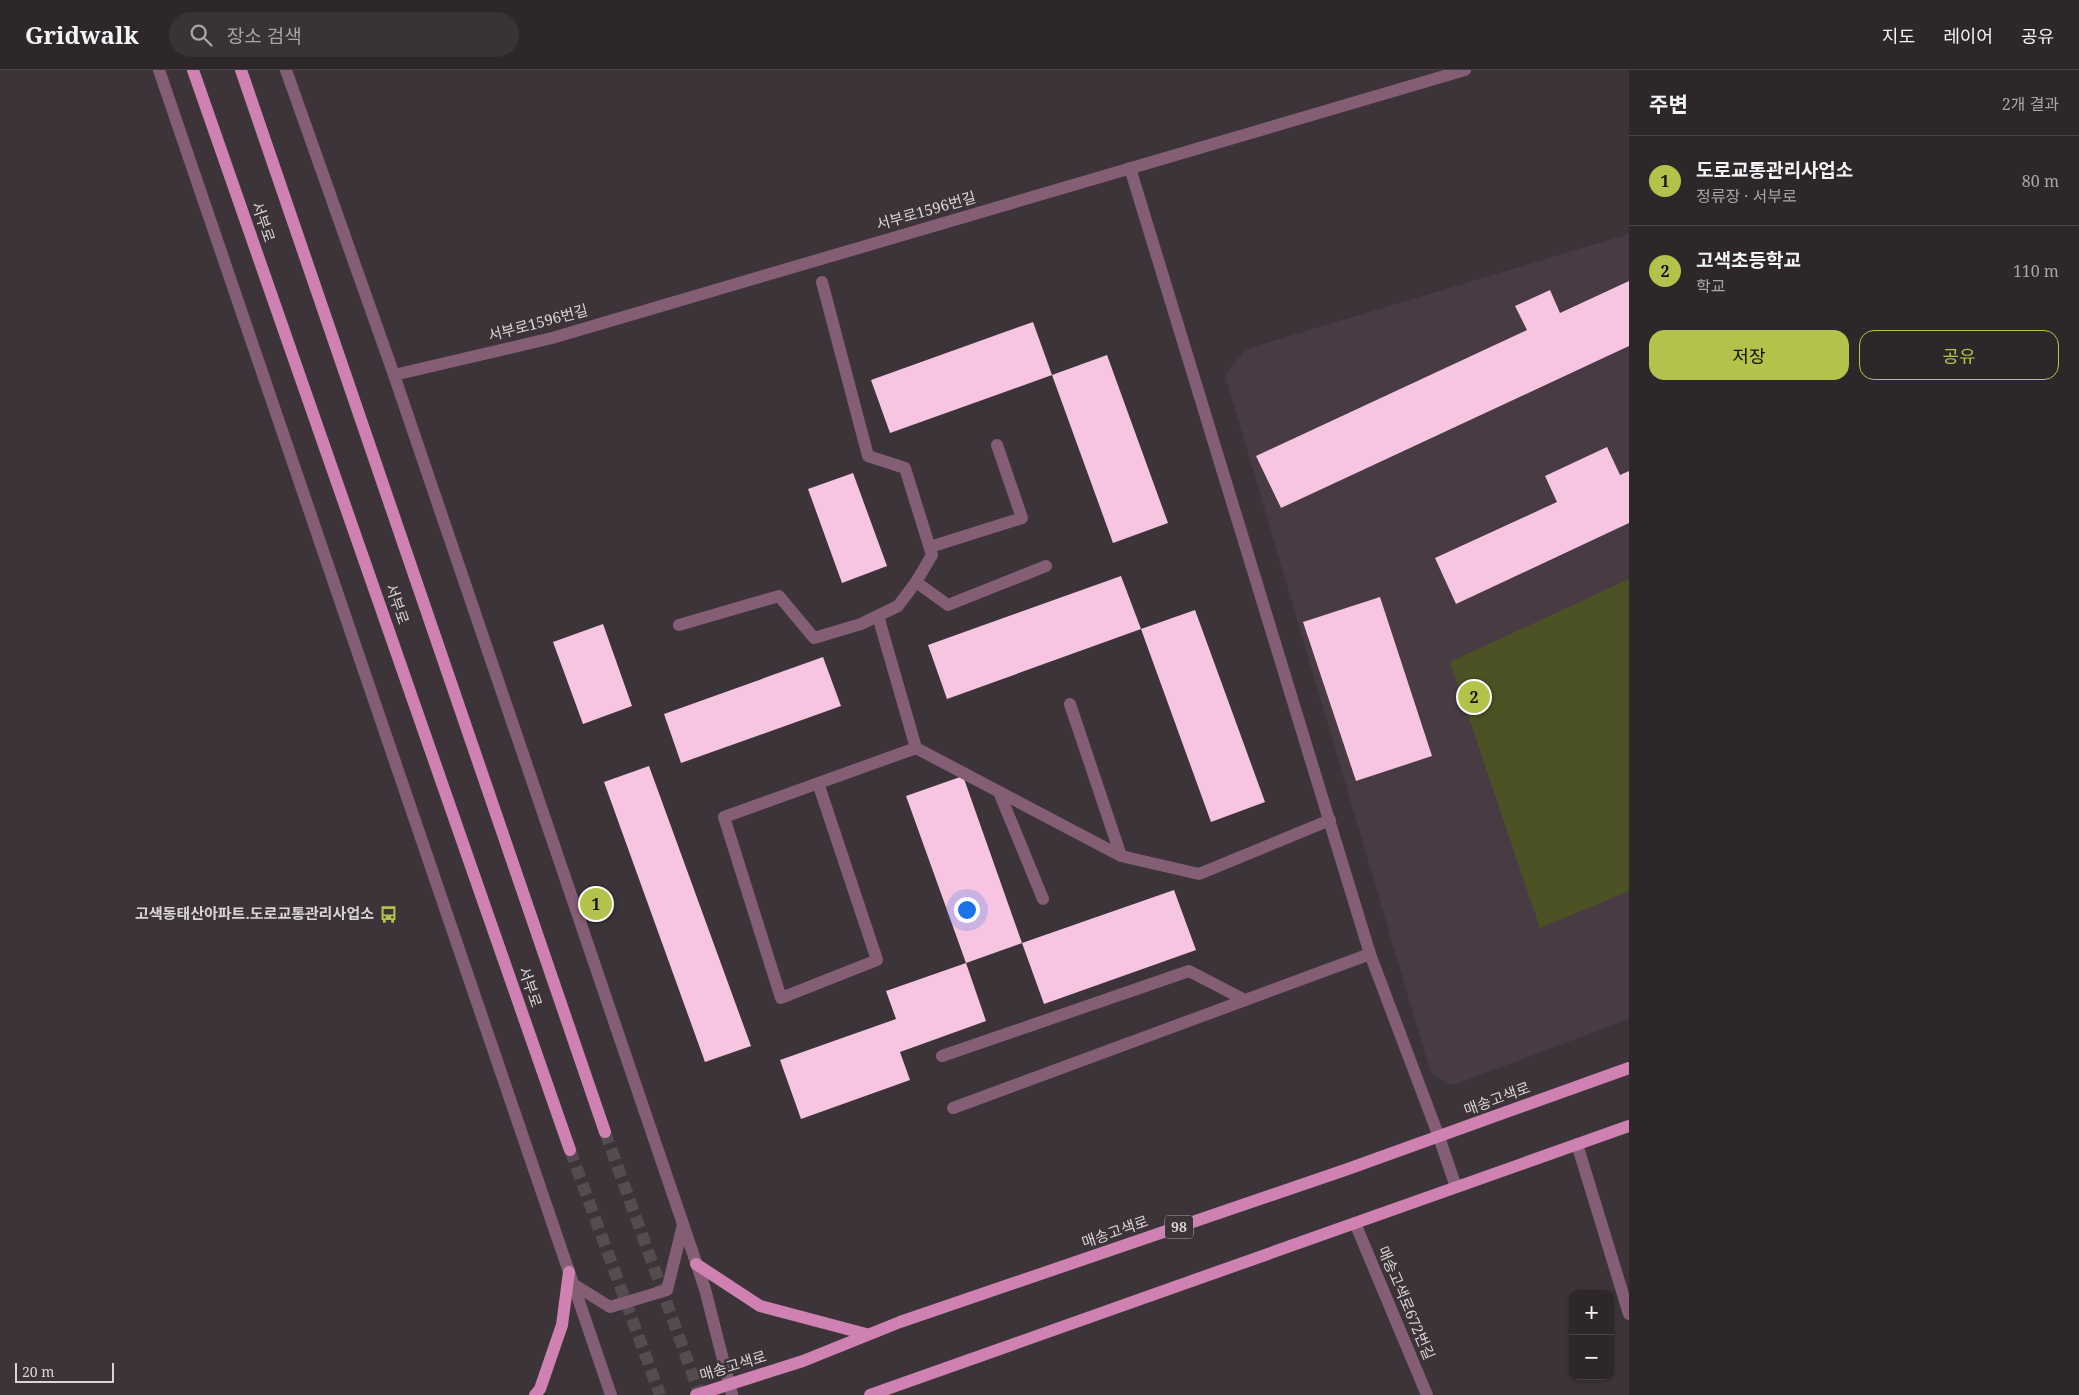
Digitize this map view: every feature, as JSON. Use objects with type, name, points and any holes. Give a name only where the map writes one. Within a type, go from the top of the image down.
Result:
[{"type":"main road","name":"서부로","points":[[193,70],[570,1150]]},
{"type":"main road","points":[[241,70],[605,1132]]},
{"type":"main road","name":"매송고색로","points":[[696,1395],[730,1390],[866,1334],[1439,1137],[1629,1068]]},
{"type":"main road","points":[[870,1395],[895,1391],[1355,1223],[1629,1126]]},
{"type":"main road","points":[[696,1264],[760,1306],[866,1334]]},
{"type":"main road","points":[[535,1395],[540,1389],[562,1324],[571,1278]]},
{"type":"street","points":[[160,70],[612,1395]]},
{"type":"street","points":[[286,70],[394,375],[705,1289],[730,1390]]},
{"type":"street","name":"서부로1596번길","points":[[394,375],[552,338],[1465,70]]},
{"type":"street","points":[[1130,168],[1370,954],[1456,1187]]},
{"type":"street","points":[[680,625],[779,596],[814,638],[861,624],[898,606],[916,582],[932,555],[905,468],[868,456],[822,282]]},
{"type":"street","points":[[930,547],[1022,518],[997,446]]},
{"type":"street","points":[[916,582],[948,605],[1046,566]]},
{"type":"street","points":[[878,616],[916,748],[1121,856],[1199,874],[1330,820]]},
{"type":"street","points":[[1070,704],[1121,856]]},
{"type":"street","points":[[818,783],[877,960],[781,998],[724,817],[818,783],[916,748]]},
{"type":"street","points":[[999,792],[1043,900]]},
{"type":"street","points":[[953,1108],[1370,954]]},
{"type":"street","points":[[942,1056],[1189,971],[1244,1000]]},
{"type":"street","points":[[1576,1144],[1629,1314]]},
{"type":"street","name":"매송고색로672번길","points":[[1355,1223],[1427,1395]]},
{"type":"street","points":[[571,1278],[610,1307],[667,1290],[683,1224]]},
{"type":"shaded area","points":[[1629,234],[1629,1019],[1453,1085],[1431,1074],[1225,375],[1246,349]]},
{"type":"green space","points":[[1629,579],[1629,891],[1540,928],[1450,662]]},
{"type":"building","points":[[1629,281],[1629,346],[1281,508],[1256,456],[1527,330],[1515,306],[1550,290],[1560,313]]},
{"type":"building","points":[[1033,322],[1052,375],[890,433],[871,380]]},
{"type":"building","points":[[1107,355],[1168,523],[1113,543],[1052,375]]},
{"type":"building","points":[[1607,447],[1620,475],[1629,471],[1629,523],[1456,604],[1435,558],[1557,502],[1545,476]]},
{"type":"building","points":[[853,473],[887,566],[842,583],[808,489]]},
{"type":"building","points":[[1121,576],[1141,629],[947,699],[928,645]]},
{"type":"building","points":[[1380,597],[1432,756],[1356,781],[1303,622]]},
{"type":"building","points":[[1195,610],[1265,802],[1211,822],[1141,629]]},
{"type":"building","points":[[603,624],[632,706],[583,724],[553,642]]},
{"type":"building","points":[[823,657],[841,706],[681,763],[664,714]]},
{"type":"building","points":[[649,766],[751,1046],[705,1062],[604,782]]},
{"type":"building","points":[[963,776],[1022,943],[966,963],[906,796]]},
{"type":"building","points":[[1174,890],[1196,950],[1044,1004],[1022,943]]},
{"type":"building","points":[[966,963],[986,1021],[900,1052],[910,1080],[801,1119],[780,1060],[896,1019],[886,991]]},
{"type":"tunnel","points":[[605,1132],[700,1395]]},
{"type":"tunnel","points":[[570,1150],[660,1395]]},
{"type":"place","name":"고색초등학교","points":[[1474,697]]},
{"type":"place","name":"도로교통관리사업소","points":[[596,904]]},
{"type":"place","name":"고색동태산아파트.도로교통관리사업소","points":[[388,914]]}]
